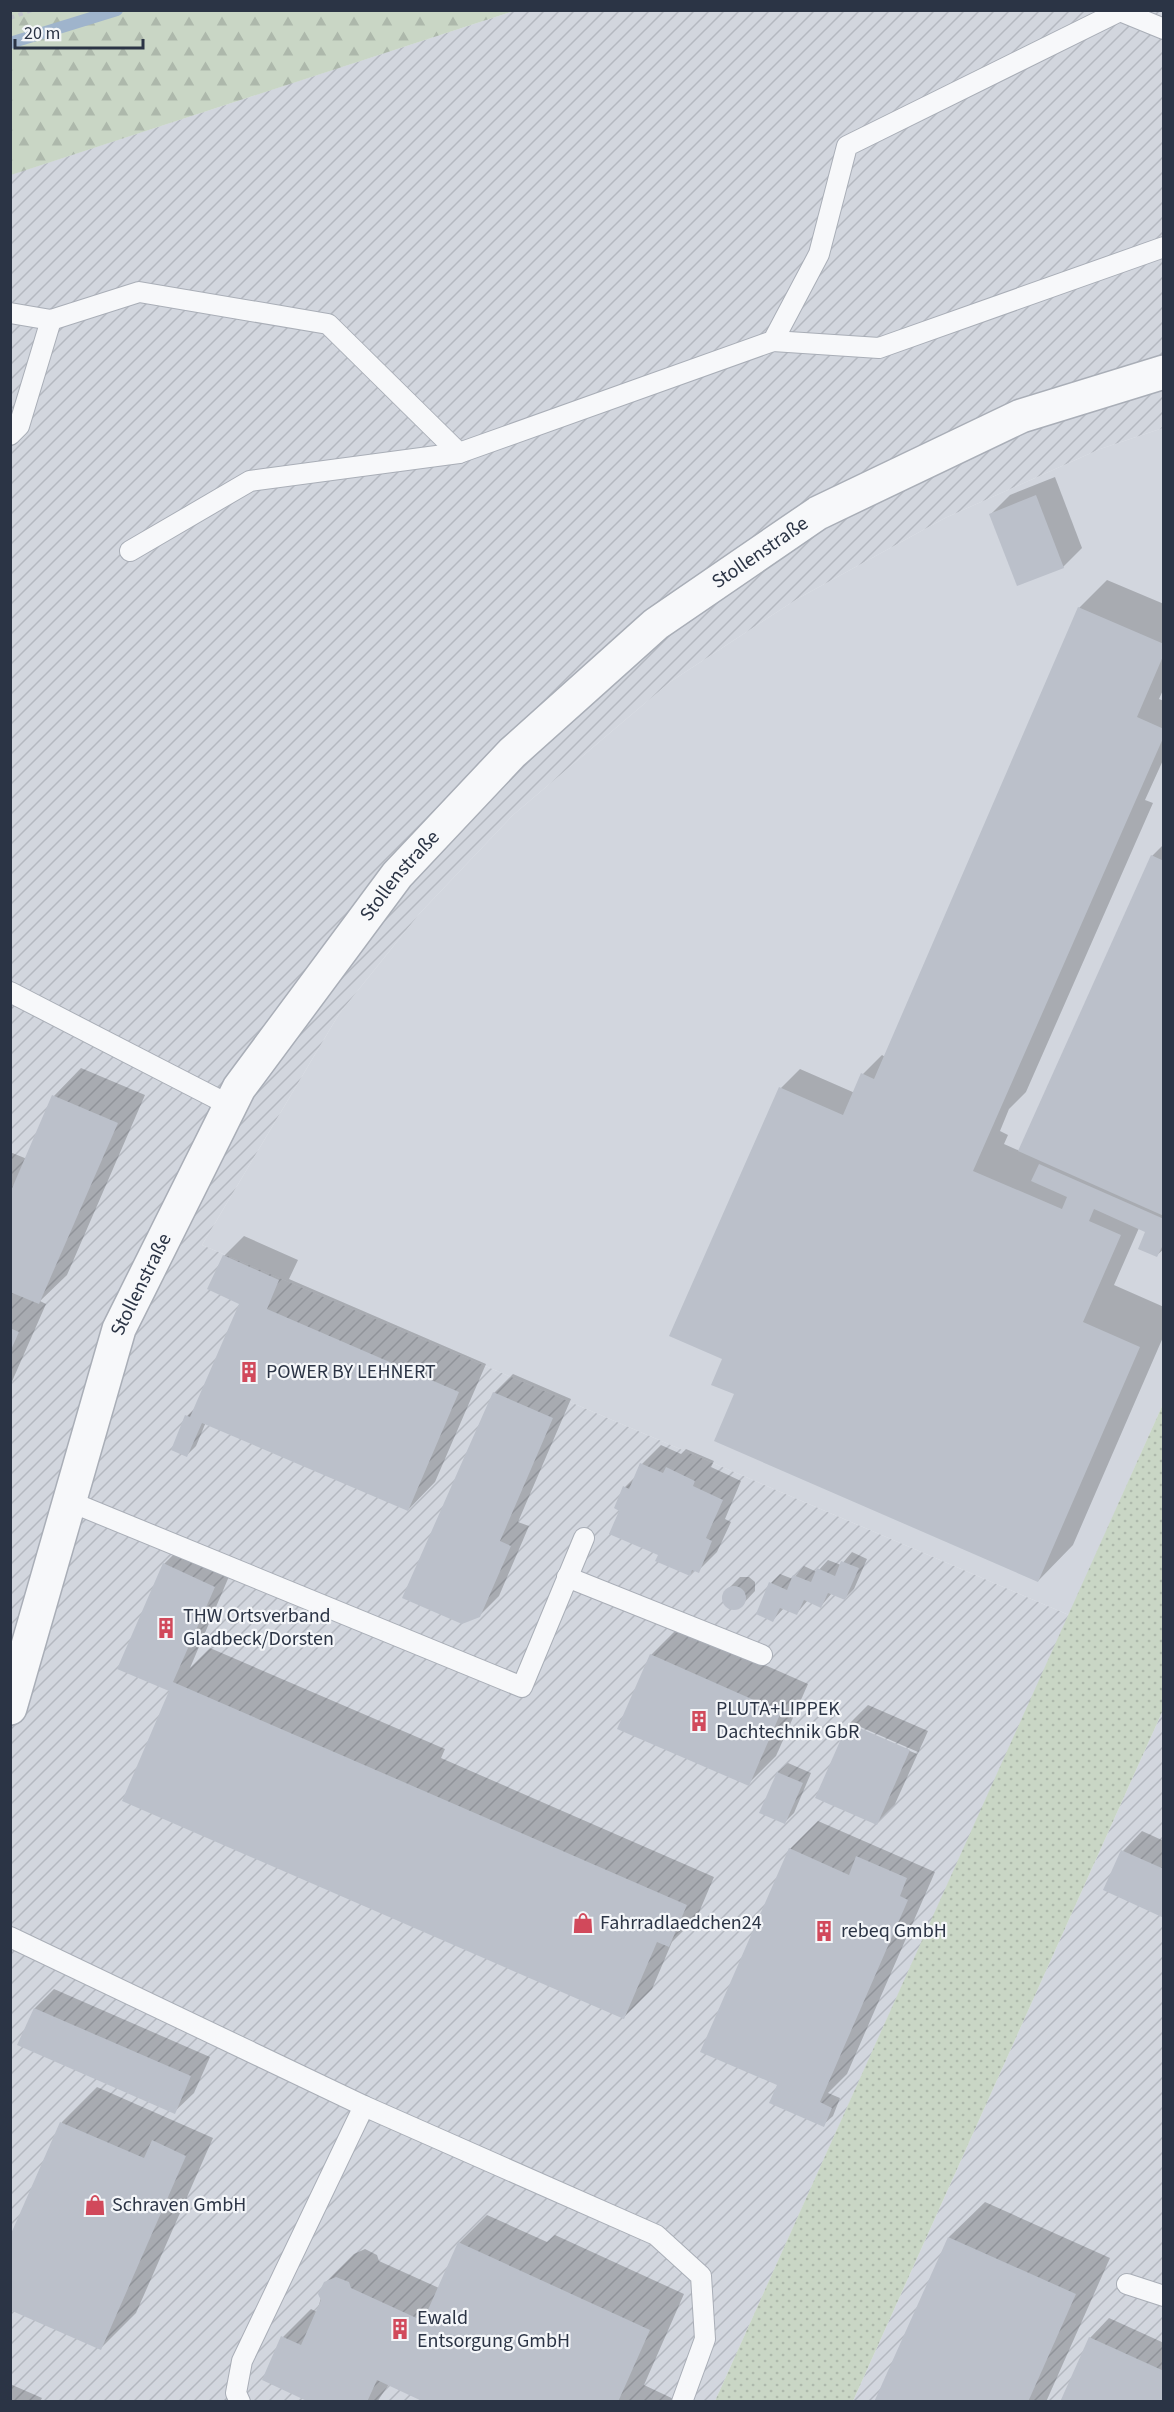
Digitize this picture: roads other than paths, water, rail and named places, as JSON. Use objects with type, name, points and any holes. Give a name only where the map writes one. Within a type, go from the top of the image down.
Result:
[{"type":"street","name":"Stollenstraße","points":[[10,1708],[119,1329],[239,1088],[397,875],[512,753],[656,624],[818,513],[1021,416],[1164,372]]},
{"type":"lane","points":[[773,341],[819,254],[847,146],[1120,10],[1164,29]]},
{"type":"lane","points":[[130,551],[250,482],[459,453],[773,341],[879,348],[1164,247]]},
{"type":"lane","points":[[10,313],[51,320],[139,292],[328,324],[459,453]]},
{"type":"lane","points":[[10,435],[19,426],[51,320]]},
{"type":"lane","points":[[10,992],[231,1106]]},
{"type":"lane","points":[[71,1502],[522,1687],[584,1538]]},
{"type":"lane","points":[[567,1577],[762,1655]]},
{"type":"lane","points":[[10,1937],[364,2106],[656,2235],[701,2276],[705,2339],[682,2402]]},
{"type":"lane","points":[[240,2402],[237,2393],[242,2361],[364,2106]]},
{"type":"lane","points":[[1127,2284],[1164,2296]]},
{"type":"waterway","points":[[10,43],[117,10]]},
{"type":"place","name":"POWER BY LEHNERT","points":[[249,1372]]},
{"type":"place","name":"THW Ortsverband Gladbeck/Dorsten","points":[[166,1628]]},
{"type":"place","name":"PLUTA+LIPPEK Dachtechnik GbR","points":[[699,1721]]},
{"type":"place","name":"Fahrradlaedchen24","points":[[583,1923]]},
{"type":"place","name":"rebeq GmbH","points":[[824,1931]]},
{"type":"place","name":"Schraven GmbH","points":[[95,2205]]},
{"type":"place","name":"Ewald Entsorgung GmbH","points":[[400,2329]]}]
